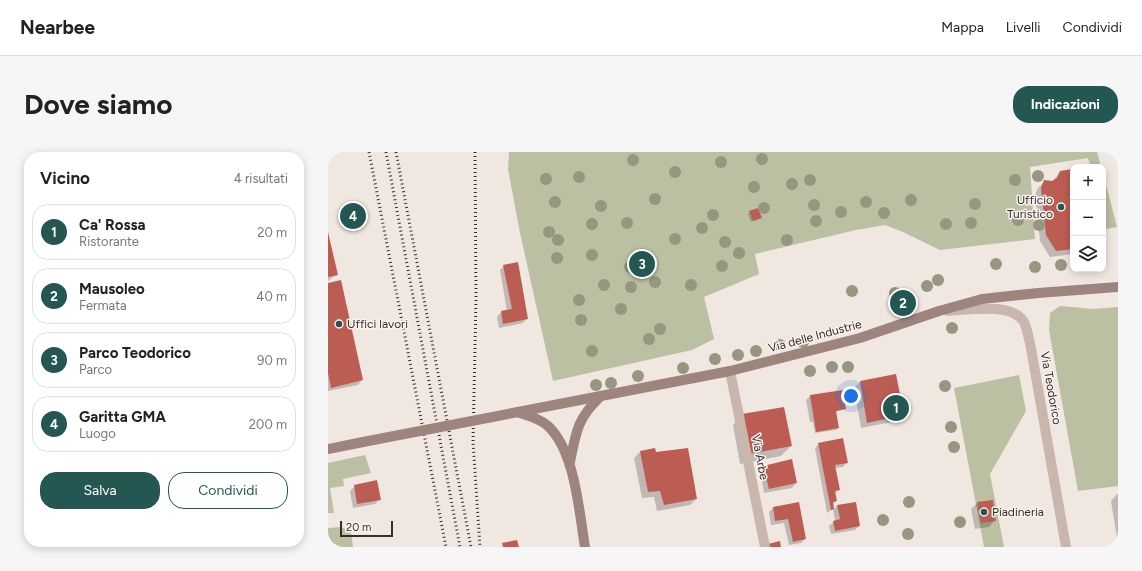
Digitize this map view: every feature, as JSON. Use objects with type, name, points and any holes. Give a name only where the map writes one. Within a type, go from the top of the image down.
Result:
[{"type":"street","name":"Via delle Industrie","points":[[328,449],[518,412],[599,398],[730,371],[860,338],[939,311],[982,299],[1118,287]]},
{"type":"street","name":"Via Teodorico","points":[[939,311],[992,308],[1014,311],[1024,322],[1030,343],[1066,547]]},
{"type":"street","name":"Via Arbe","points":[[730,371],[765,547]]},
{"type":"street","points":[[570,462],[577,428],[586,410],[599,398]]},
{"type":"street","points":[[518,412],[534,417],[547,425],[558,437],[570,462],[585,547]]},
{"type":"green space","points":[[509,152],[1097,152],[1100,164],[1090,164],[1088,158],[1030,167],[1035,239],[940,250],[885,225],[856,230],[755,254],[759,274],[704,297],[714,339],[692,350],[553,381],[520,233],[508,169]]},
{"type":"green space","points":[[1106,185],[1117,227],[1106,229]]},
{"type":"green space","points":[[1060,306],[1093,309],[1118,307],[1118,486],[1078,491],[1049,330],[1050,313]]},
{"type":"green space","points":[[1019,375],[1026,411],[990,474],[1004,547],[984,547],[954,388]]},
{"type":"green space","points":[[365,455],[371,473],[343,479],[344,486],[330,488],[334,513],[328,513],[328,463]]},
{"type":"green space","points":[[341,527],[351,532],[353,547],[328,547],[328,528]]},
{"type":"building","points":[[1070,169],[1070,249],[1056,251],[1046,235],[1041,188],[1044,180],[1052,181],[1057,178],[1060,171]]},
{"type":"building","points":[[355,203],[360,227],[351,228],[346,206]]},
{"type":"building","points":[[758,208],[762,218],[753,221],[749,211]]},
{"type":"building","points":[[328,232],[338,275],[328,277]]},
{"type":"building","points":[[518,262],[528,319],[503,324],[501,311],[512,309],[503,265]]},
{"type":"building","name":"Uffici lavori","points":[[341,280],[363,380],[331,388],[328,373],[328,283]]},
{"type":"building","points":[[896,374],[904,415],[867,423],[860,381]]},
{"type":"building","points":[[843,390],[846,409],[836,411],[839,428],[816,432],[810,395]]},
{"type":"building","points":[[784,407],[792,446],[749,454],[742,414]]},
{"type":"building","points":[[843,438],[848,463],[835,465],[840,490],[835,491],[837,501],[833,502],[834,509],[831,510],[818,443]]},
{"type":"building","points":[[655,448],[656,452],[688,448],[697,499],[664,505],[660,491],[648,492],[640,451]]},
{"type":"building","points":[[792,459],[797,483],[769,489],[763,466]]},
{"type":"building","points":[[377,480],[381,500],[357,504],[354,485]]},
{"type":"building","points":[[993,500],[996,521],[981,523],[977,502]]},
{"type":"building","points":[[799,502],[806,539],[793,542],[788,519],[775,521],[773,507]]},
{"type":"building","points":[[856,502],[860,526],[835,531],[833,521],[840,519],[837,505]]},
{"type":"building","points":[[517,540],[519,547],[503,547],[502,543]]},
{"type":"building","points":[[780,541],[781,547],[769,547],[768,544]]},
{"type":"railway","points":[[369,152],[446,547]]},
{"type":"railway","points":[[386,152],[460,547]]},
{"type":"railway","points":[[396,152],[471,547]]},
{"type":"railway","points":[[475,152],[476,299],[473,442],[480,547]]},
{"type":"place","name":"Ufficio Turistico","points":[[1061,207]]},
{"type":"place","name":"Garitta GMA","points":[[353,216]]},
{"type":"place","name":"Parco Teodorico","points":[[642,264]]},
{"type":"place","name":"Mausoleo","points":[[903,303]]},
{"type":"place","name":"Uffici lavori","points":[[339,324]]},
{"type":"place","name":"Ca' Rossa","points":[[896,408]]},
{"type":"place","name":"Piadineria","points":[[984,512]]}]
